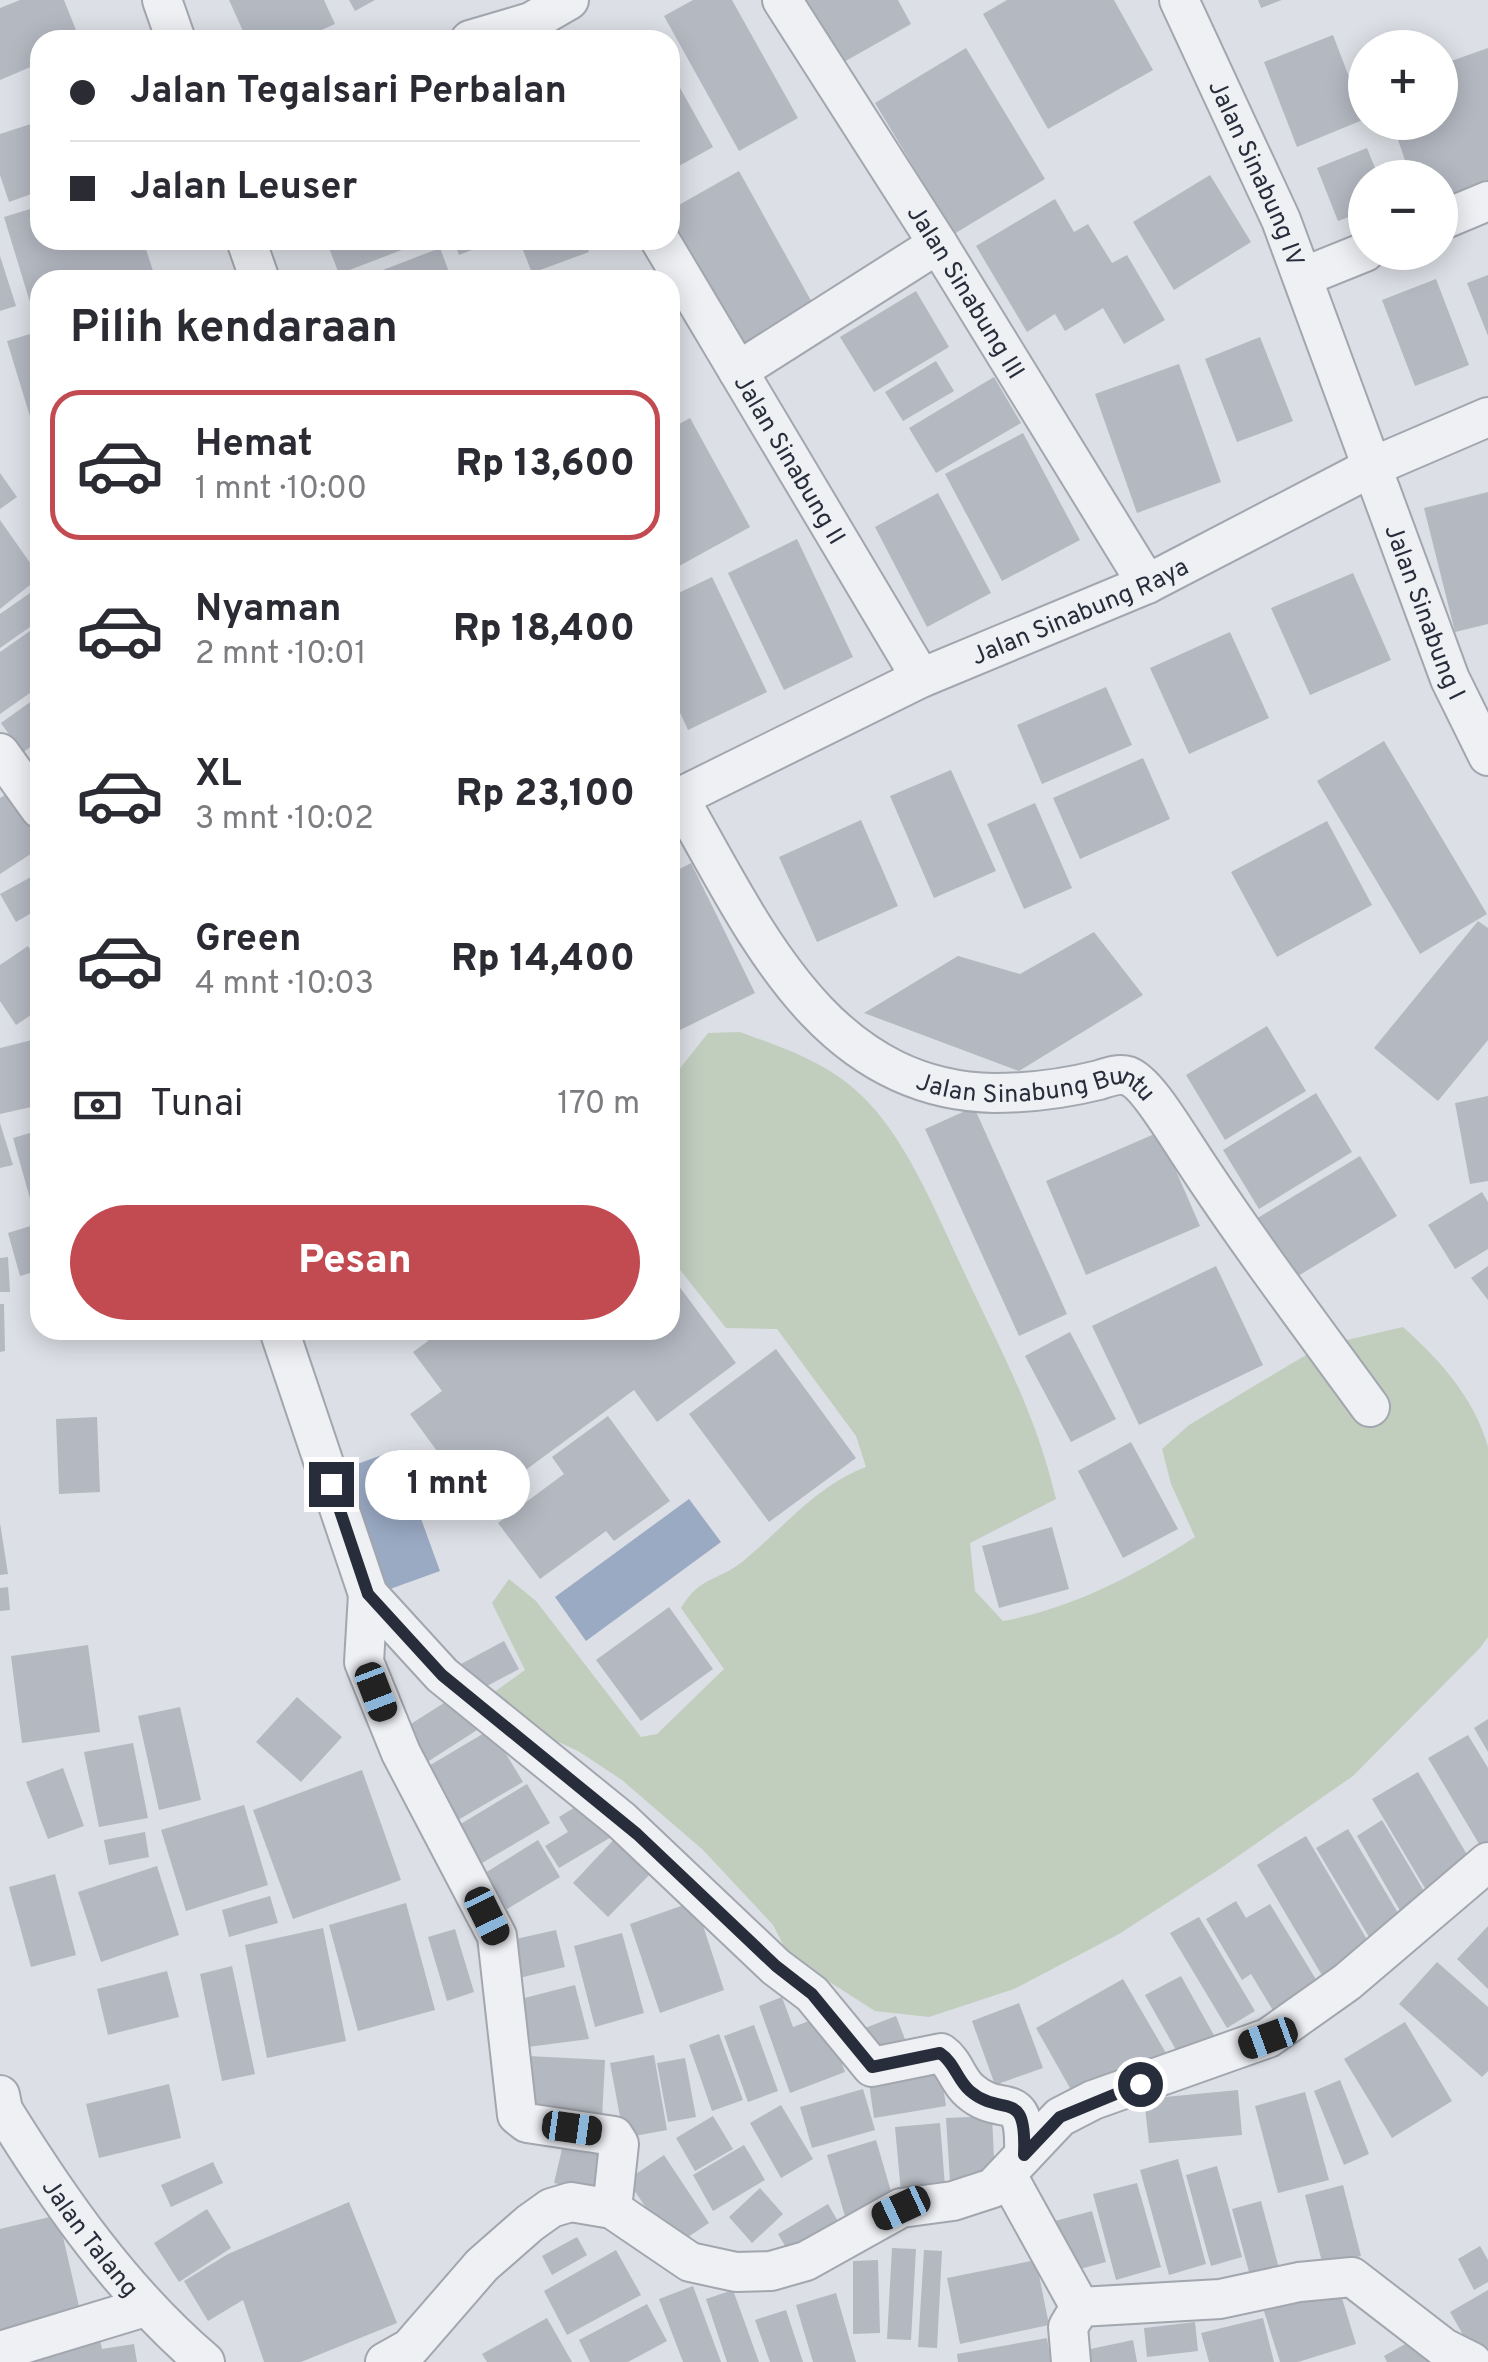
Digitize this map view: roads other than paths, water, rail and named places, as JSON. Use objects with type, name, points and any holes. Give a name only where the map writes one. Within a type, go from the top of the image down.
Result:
[{"type":"street","points":[[162,0],[172,30]]},
{"type":"street","points":[[537,30],[569,0]]},
{"type":"street","name":"Jalan Sinabung III","points":[[782,0],[1147,584]]},
{"type":"street","name":"Jalan Sinabung IV","points":[[1179,0],[1302,277],[1374,466]]},
{"type":"street","points":[[1458,214],[1488,202]]},
{"type":"street","points":[[738,371],[938,244]]},
{"type":"street","name":"Jalan Sinabung IV","points":[[1302,277],[1348,259]]},
{"type":"street","name":"Jalan Sinabung II","points":[[680,274],[921,678]]},
{"type":"street","name":"Jalan Sinabung Raya","points":[[680,798],[921,678],[1147,584],[1374,466],[1488,417]]},
{"type":"street","name":"Jalan Sinabung I","points":[[1374,466],[1450,679],[1488,756]]},
{"type":"street","points":[[0,753],[30,795]]},
{"type":"street","name":"Jalan Sinabung Buntu","points":[[680,808],[771,958],[840,1035],[877,1064],[949,1090],[979,1092],[1057,1091],[1116,1075],[1134,1080],[1370,1407]]},
{"type":"street","points":[[282,1340],[368,1594],[364,1662],[401,1753],[497,1936],[515,2108],[527,2123],[614,2136],[619,2144],[612,2209]]},
{"type":"street","points":[[368,1594],[442,1675],[621,1820],[776,1966],[812,1994],[872,2067],[940,2053],[972,2094],[1016,2110],[1023,2119],[1016,2165],[1080,2307]]},
{"type":"street","points":[[385,2362],[410,2348],[482,2265],[552,2208],[572,2202],[612,2209],[690,2262],[736,2272],[772,2271],[806,2262],[901,2208],[977,2195],[1016,2165],[1060,2117],[1094,2100],[1268,2038],[1347,1982],[1488,1862]]},
{"type":"street","name":"Jalan Talang","points":[[1,2105],[52,2189],[145,2306],[205,2362]]},
{"type":"street","points":[[1080,2307],[1220,2299],[1299,2282],[1352,2277],[1457,2358],[1488,2358]]},
{"type":"street","points":[[0,2351],[145,2306]]},
{"type":"street","points":[[1071,2362],[1068,2327],[1080,2307]]},
{"type":"water","points":[[396,1450],[440,1571],[379,1593],[335,1472]]},
{"type":"water","points":[[689,1499],[721,1542],[586,1641],[555,1597]]}]
